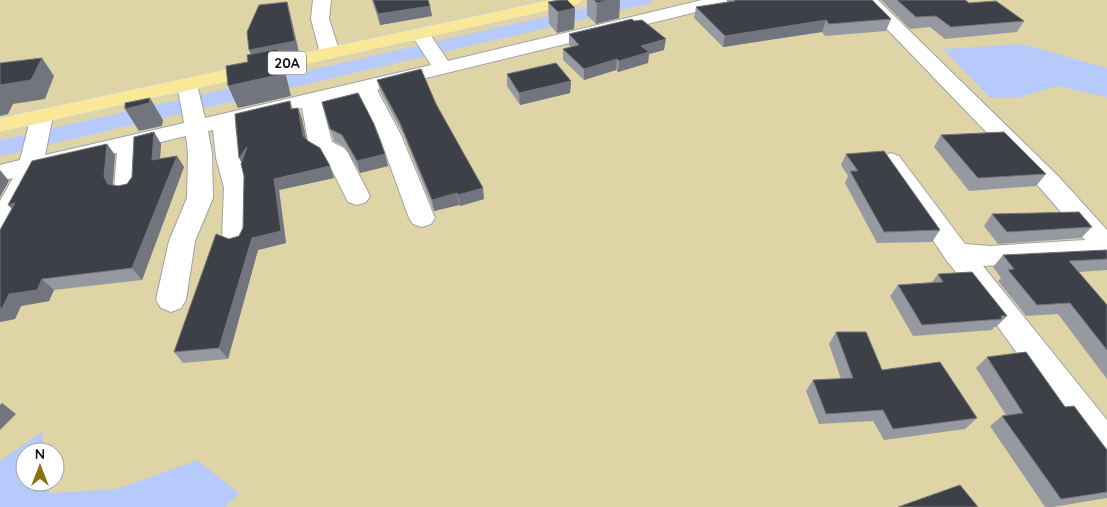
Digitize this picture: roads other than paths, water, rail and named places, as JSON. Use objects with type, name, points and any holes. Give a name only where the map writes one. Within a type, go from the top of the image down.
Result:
[{"type":"main road","name":"20A","points":[[0,125],[40,124],[192,107],[330,53],[575,14]]},
{"type":"street","points":[[322,0],[320,19],[330,53]]},
{"type":"street","points":[[192,107],[223,120],[311,100],[441,65],[575,14],[723,0]]},
{"type":"street","points":[[868,0],[961,92],[1079,214],[1107,249]]},
{"type":"street","points":[[423,39],[441,65]]},
{"type":"street","points":[[365,86],[390,135],[422,218]]},
{"type":"street","points":[[311,100],[321,146],[336,153],[357,196]]},
{"type":"street","points":[[0,173],[32,161],[128,142],[192,107]]},
{"type":"street","points":[[171,300],[182,241],[200,198],[200,152],[192,107]]},
{"type":"street","points":[[223,120],[228,158],[236,188],[236,239]]},
{"type":"street","points":[[0,225],[32,161],[40,124]]},
{"type":"street","points":[[126,188],[128,142]]},
{"type":"street","points":[[891,161],[957,254],[988,291],[1107,448]]},
{"type":"street","points":[[1079,214],[1107,214]]},
{"type":"street","points":[[957,254],[990,256],[1107,249]]},
{"type":"water","points":[[1022,44],[1107,68],[1107,97],[1057,86],[1021,97],[990,98],[943,49]]},
{"type":"water","points":[[42,432],[44,442],[28,442]]},
{"type":"water","points":[[15,451],[15,492],[50,493],[117,489],[197,460],[239,493],[225,507],[0,507],[0,461]]},
{"type":"waterway","points":[[0,148],[644,0]]}]
